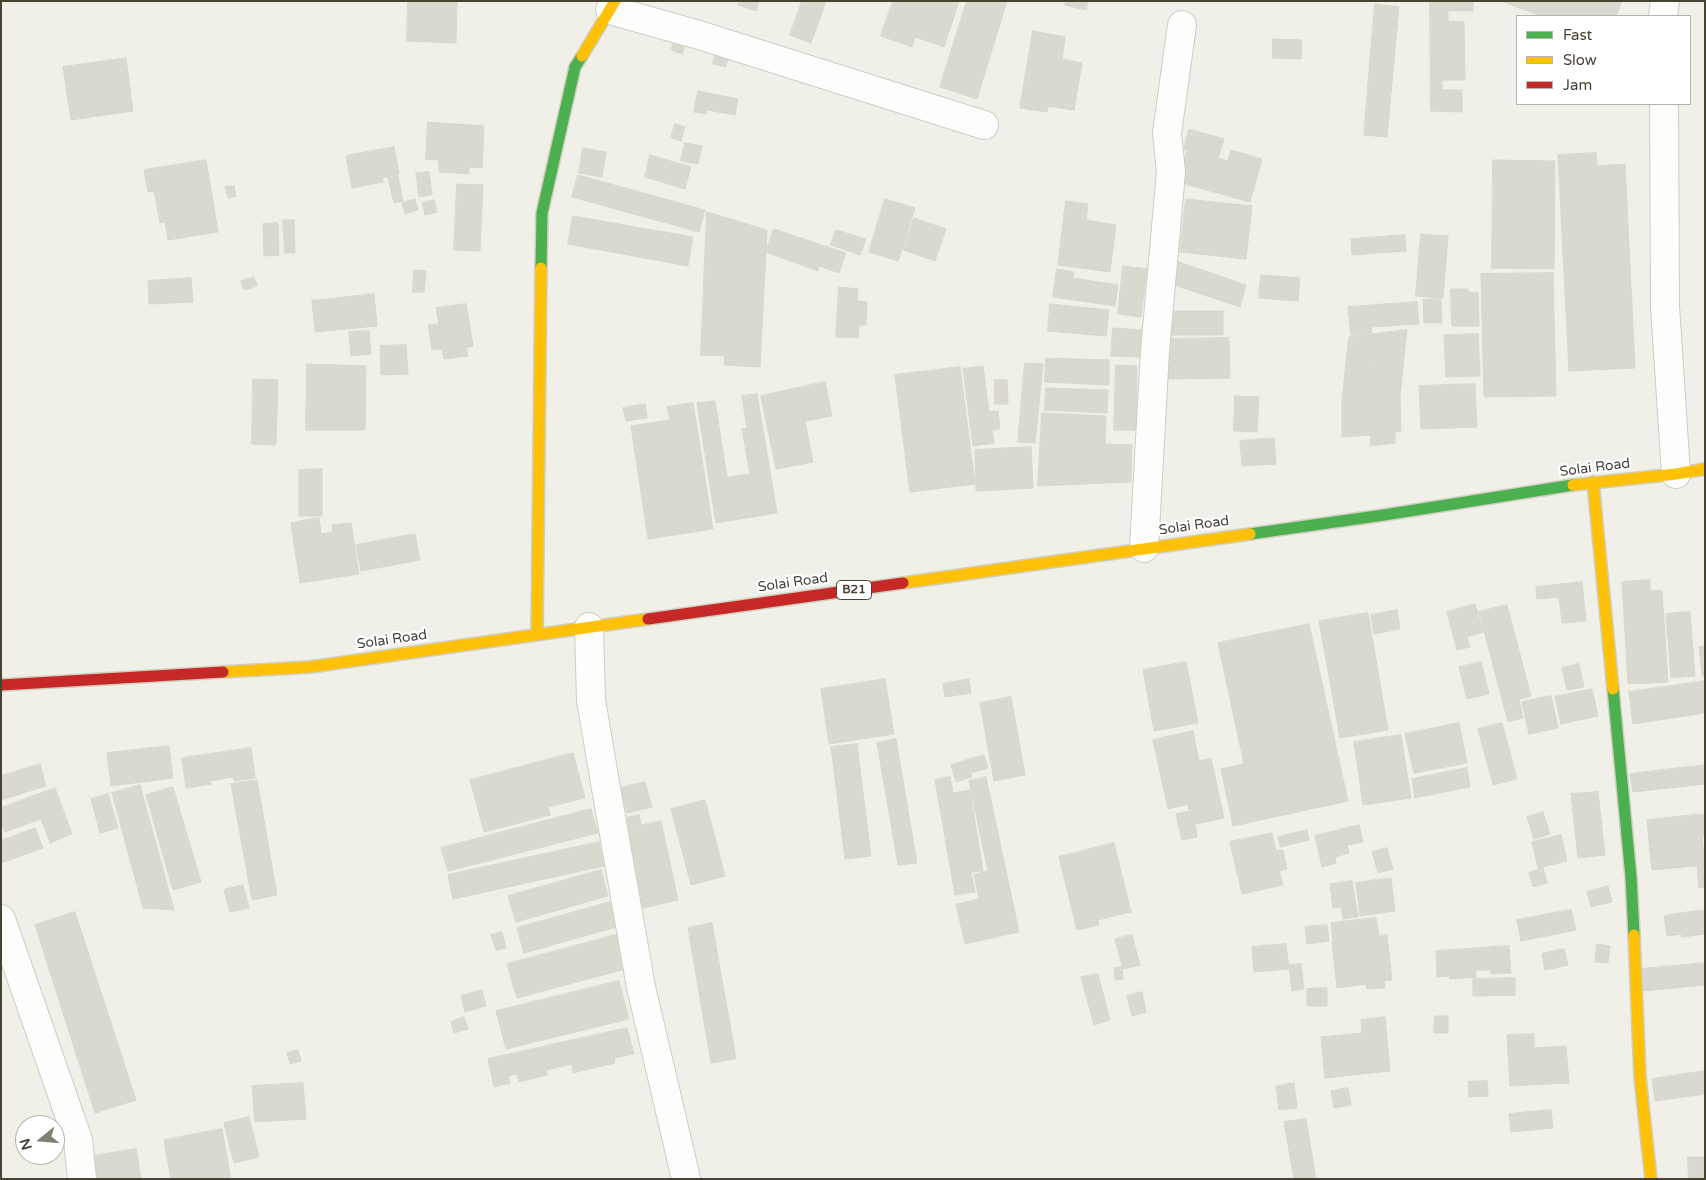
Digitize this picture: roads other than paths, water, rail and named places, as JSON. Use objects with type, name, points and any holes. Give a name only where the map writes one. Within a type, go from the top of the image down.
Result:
[{"type":"main road","points":[[537,634],[542,212],[575,66],[612,6]]},
{"type":"main road","name":"Solai Road","points":[[1,685],[310,667],[1384,515],[1593,482],[1676,474],[1705,469]]},
{"type":"main road","points":[[1593,482],[1631,877],[1640,1077],[1651,1179]]},
{"type":"street","points":[[1663,15],[1665,1]]},
{"type":"street","points":[[612,6],[984,125]]},
{"type":"street","points":[[1144,548],[1155,351],[1171,172],[1167,133],[1182,25]]},
{"type":"street","points":[[1664,105],[1665,306],[1676,474]]},
{"type":"street","points":[[589,627],[591,700],[607,794],[641,987],[686,1179]]},
{"type":"street","points":[[1,919],[78,1140],[82,1179]]}]
